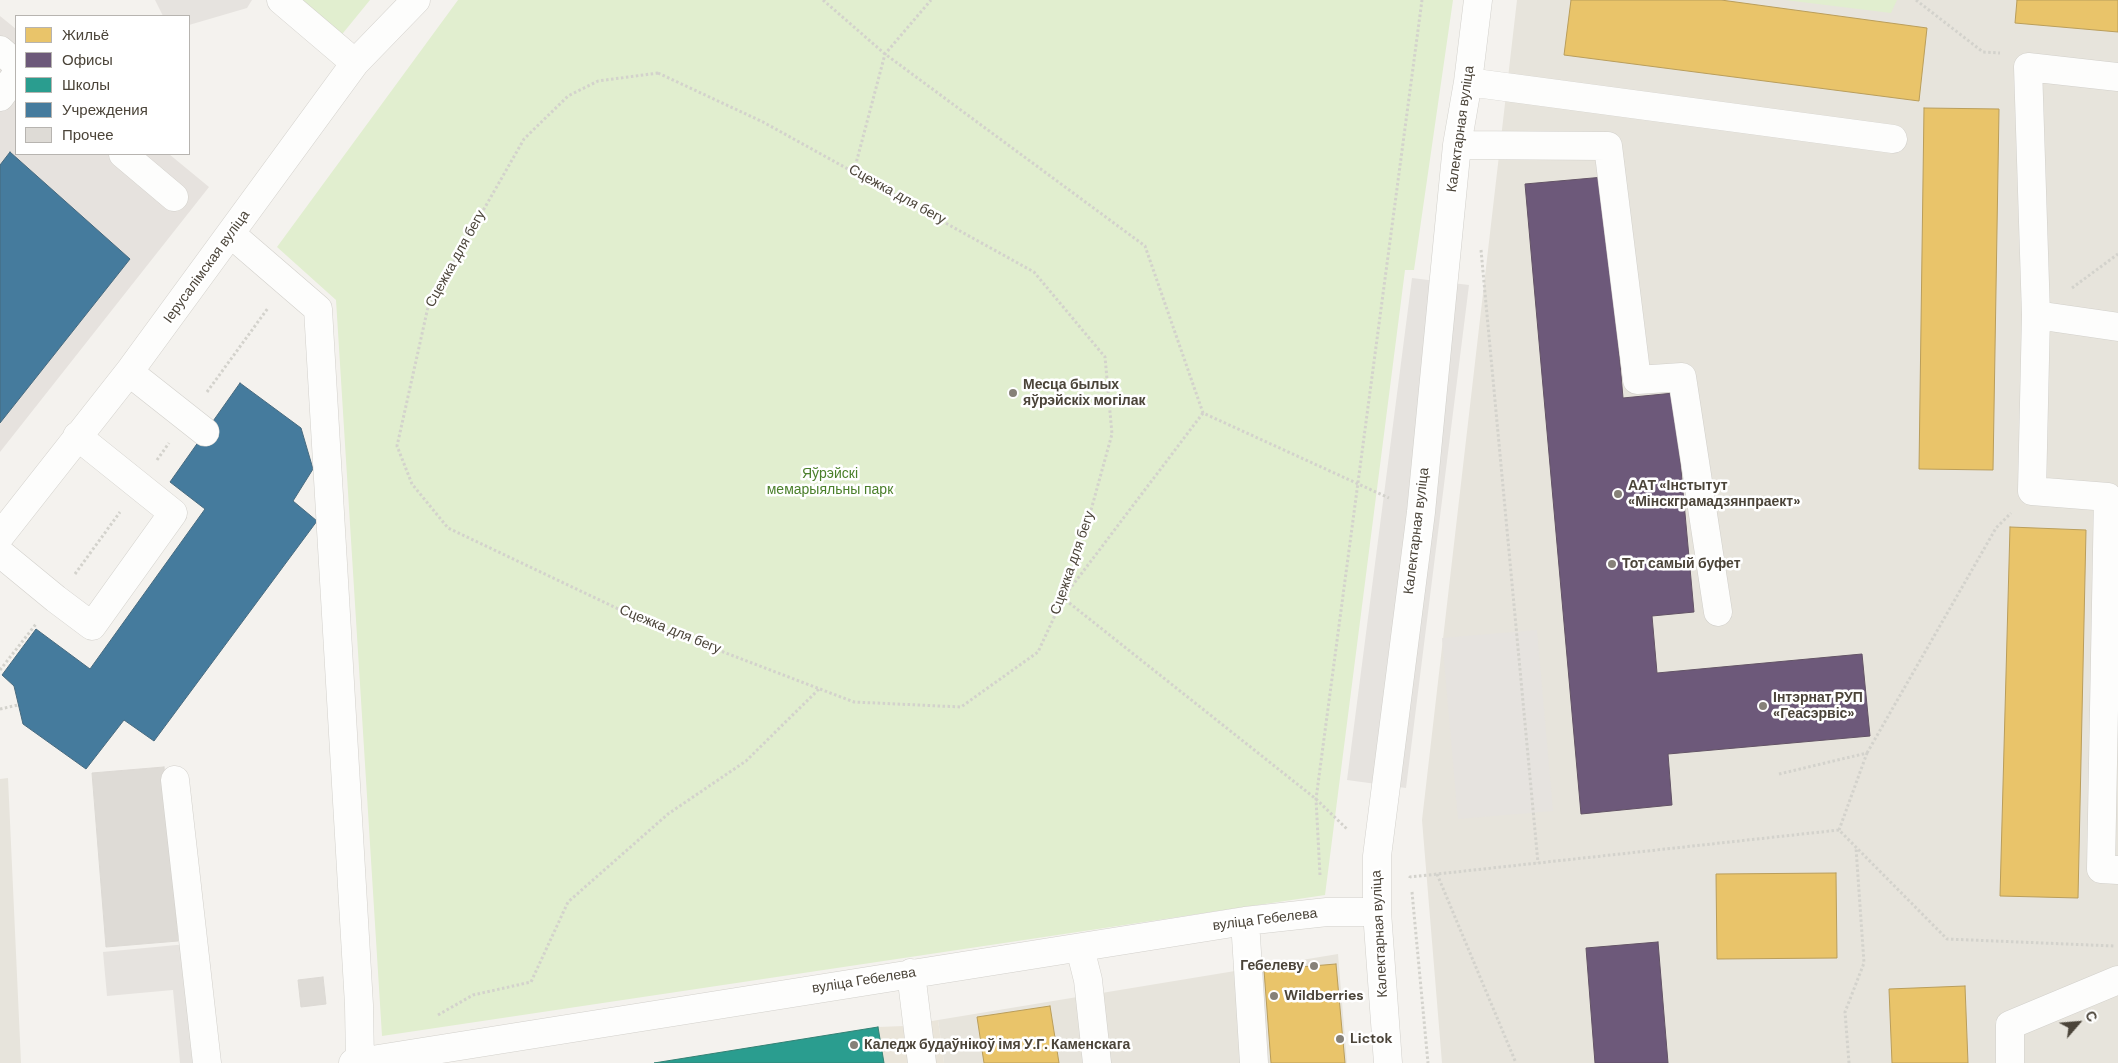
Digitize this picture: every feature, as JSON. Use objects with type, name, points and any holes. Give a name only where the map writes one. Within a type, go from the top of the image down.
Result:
[{"type":"street","points":[[281,0],[355,63]]},
{"type":"street","name":"Іерусалімская вуліца","points":[[0,536],[129,372],[355,63],[416,0]]},
{"type":"street","name":"Калектарная вуліца","points":[[1388,1063],[1377,912],[1377,856],[1421,512],[1457,145],[1468,82],[1478,0]]},
{"type":"street","points":[[0,50],[15,63]]},
{"type":"street","points":[[2118,77],[2028,67],[2036,315],[2032,491],[2108,497],[2101,869],[2118,870]]},
{"type":"street","points":[[0,97],[15,76]]},
{"type":"street","points":[[1468,82],[1893,139]]},
{"type":"street","points":[[1457,145],[1608,146],[1637,380],[1682,377],[1718,612]]},
{"type":"street","points":[[124,155],[174,197]]},
{"type":"street","points":[[231,234],[318,309],[358,985],[357,1062]]},
{"type":"street","points":[[2036,315],[2118,327]]},
{"type":"street","points":[[129,372],[205,432]]},
{"type":"street","points":[[0,554],[92,626],[173,513],[77,436]]},
{"type":"street","points":[[175,780],[207,1063]]},
{"type":"street","name":"вуліца Гебелева","points":[[357,1062],[1245,921],[1327,912],[1377,912]]},
{"type":"street","points":[[1245,921],[1254,1063]]},
{"type":"street","points":[[1080,948],[1088,980],[1096,1063]]},
{"type":"street","points":[[911,973],[922,1063]]},
{"type":"street","points":[[2010,1063],[2010,1025],[2118,980]]},
{"type":"path","points":[[823,0],[885,54],[1145,246],[1203,413],[1421,512]]},
{"type":"path","points":[[854,172],[885,54],[931,0]]},
{"type":"path","points":[[1320,875],[1316,799],[1422,0]]},
{"type":"path","name":"Сцежка для бегу","points":[[658,72],[764,122],[1034,272],[1104,358],[1112,434],[1088,521],[1063,598],[1038,652],[961,707],[854,702],[650,624],[448,528],[412,484],[397,446],[428,307],[524,139],[568,96],[598,81],[658,72]]},
{"type":"path","points":[[1480,242],[1538,863]]},
{"type":"path","points":[[2036,315],[2118,254]]},
{"type":"path","points":[[1203,413],[1063,598],[1316,799],[1377,856]]},
{"type":"path","points":[[1839,830],[1867,753],[1996,528],[2032,491]]},
{"type":"path","points":[[433,1019],[473,995],[531,982],[568,902],[668,814],[746,761],[820,688]]},
{"type":"path","points":[[0,709],[18,705]]},
{"type":"path","points":[[1779,774],[1867,753]]},
{"type":"path","points":[[1428,1063],[1410,877],[1839,830]]},
{"type":"path","points":[[1839,830],[1947,939],[2118,946]]},
{"type":"path","points":[[1849,1063],[1845,1012],[1864,963],[1856,848]]},
{"type":"path","points":[[1437,874],[1516,1063]]},
{"type":"shaded area","points":[[155,0],[252,0],[247,8],[190,25],[190,15],[162,15]]},
{"type":"shaded area","points":[[1517,0],[2118,0],[2118,1063],[1442,1063],[1422,820]]},
{"type":"shaded area","points":[[0,16],[15,28],[15,155],[170,155],[209,187],[0,452]]},
{"type":"shaded area","points":[[1412,278],[1469,285],[1406,788],[1347,780]]},
{"type":"shaded area","points":[[1537,630],[1553,811],[1458,819],[1442,638]]},
{"type":"shaded area","points":[[8,778],[21,1063],[0,1063],[0,779]]},
{"type":"shaded area","points":[[187,944],[198,1063],[180,1063],[173,990],[107,996],[103,952]]},
{"type":"shaded area","points":[[1338,954],[1347,1063],[944,1063],[938,1020]]},
{"type":"shaded area","name":"Каледж будаўнікоў імя У.Г. Каменскага","points":[[938,1020],[944,1063],[654,1063],[878,1027],[904,1026]]},
{"type":"green space","points":[[296,0],[370,0],[339,38]]},
{"type":"green space","name":"Яўрэйскі мемарыяльны парк","points":[[458,0],[1453,0],[1414,270],[1405,270],[1325,895],[382,1036],[336,300],[277,247]]},
{"type":"green space","points":[[1785,0],[1897,0],[1891,13]]},
{"type":"building: Жильё","points":[[1571,0],[1721,0],[1927,28],[1919,101],[1564,55]]},
{"type":"building: Жильё","points":[[2017,0],[2118,0],[2118,32],[2015,23]]},
{"type":"building: Жильё","points":[[1924,108],[1999,109],[1993,470],[1919,469]]},
{"type":"building: Жильё","points":[[2010,527],[2086,530],[2078,898],[2000,896]]},
{"type":"building: Жильё","points":[[1836,873],[1837,958],[1717,959],[1716,874]]},
{"type":"building: Жильё","points":[[1336,964],[1345,1063],[1271,1063],[1264,970]]},
{"type":"building: Жильё","points":[[1965,986],[1968,1063],[1892,1063],[1889,989]]},
{"type":"building: Жильё","points":[[1050,1006],[1059,1063],[984,1063],[977,1017]]},
{"type":"building: Офисы","name":"ААТ «Інстытут «Мінскграмадзянпраект»","points":[[1604,177],[1623,398],[1674,393],[1694,612],[1652,616],[1657,673],[1862,654],[1870,736],[1668,754],[1672,805],[1581,814],[1525,184]]},
{"type":"building: Офисы","points":[[1658,942],[1668,1063],[1595,1063],[1586,948]]},
{"type":"building: Школы","name":"Каледж будаўнікоў імя У.Г. Каменскага","points":[[878,1027],[884,1063],[654,1063]]},
{"type":"building: Учреждения","points":[[10,152],[130,259],[0,423],[0,165]]},
{"type":"building: Учреждения","points":[[240,383],[301,428],[313,469],[293,501],[317,521],[154,741],[124,720],[86,769],[23,724],[14,686],[2,675],[36,629],[90,669],[205,509],[170,482]]},
{"type":"building: Прочее","points":[[164,767],[178,941],[106,947],[92,773]]},
{"type":"building: Прочее","points":[[323,977],[326,1004],[301,1007],[298,980]]},
{"type":"place","name":"Месца былых яўрэйскіх могілак","points":[[1013,393]]},
{"type":"place","name":"ААТ «Інстытут «Мінскграмадзянпраект»","points":[[1618,494]]},
{"type":"place","name":"Тот самый буфет","points":[[1612,564]]},
{"type":"place","name":"Інтэрнат РУП «Геасэрвіс»","points":[[1763,706]]},
{"type":"place","name":"Гебелеву","points":[[1314,966]]},
{"type":"place","name":"Wildberries","points":[[1274,996]]},
{"type":"place","name":"Lictok","points":[[1340,1039]]},
{"type":"place","name":"Каледж будаўнікоў імя У.Г. Каменскага","points":[[854,1045]]}]
